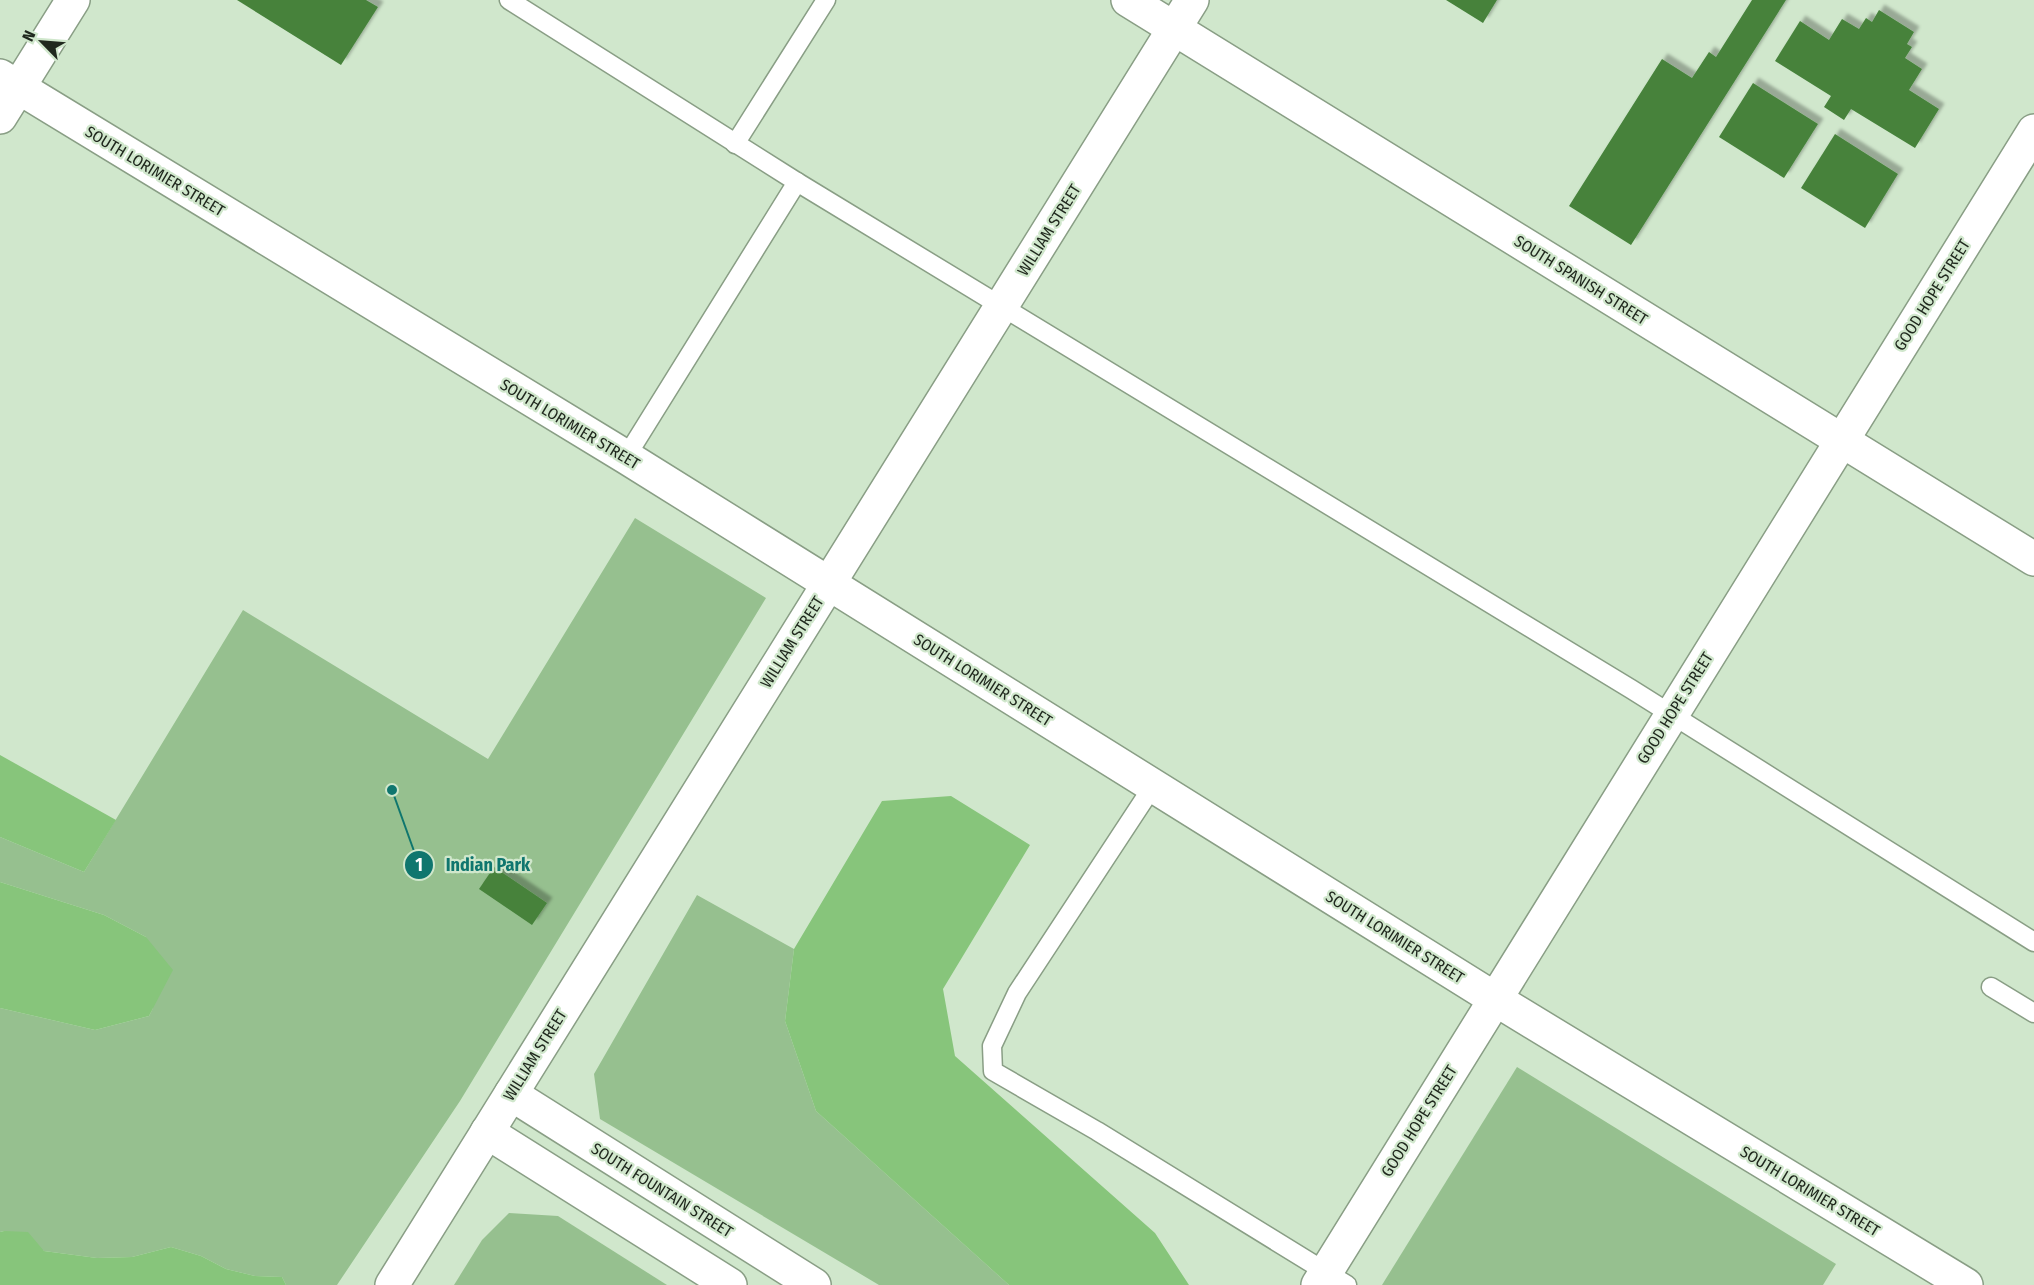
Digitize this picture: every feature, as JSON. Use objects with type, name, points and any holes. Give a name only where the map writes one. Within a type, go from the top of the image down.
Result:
[{"type":"street","points":[[0,117],[10,81],[73,0]]},
{"type":"street","name":"SOUTH SPANISH STREET","points":[[1128,0],[2034,559]]},
{"type":"street","name":"WILLIAM STREET","points":[[392,1285],[1192,0]]},
{"type":"street","name":"SOUTH LORIMIER STREET","points":[[10,81],[626,457],[1495,999],[1966,1285]]},
{"type":"street","name":"GOOD HOPE STREET","points":[[1330,1280],[1495,999],[2034,131]]},
{"type":"street","name":"SOUTH FOUNTAIN STREET","points":[[511,1094],[814,1285]]},
{"type":"street","points":[[487,1132],[730,1285]]},
{"type":"lane","points":[[509,0],[735,144],[1348,515],[2034,942]]},
{"type":"lane","points":[[735,144],[826,0]]},
{"type":"lane","points":[[626,457],[797,182]]},
{"type":"lane","points":[[1153,786],[1017,993],[992,1046],[993,1071],[1097,1131],[1330,1280]]},
{"type":"lane","points":[[1991,987],[2034,1013]]},
{"type":"green space","points":[[635,518],[766,598],[460,1101],[337,1285],[286,1285],[282,1277],[255,1276],[226,1269],[201,1256],[171,1247],[132,1257],[97,1258],[44,1251],[4,1231],[0,1232],[0,1008],[95,1030],[149,1016],[153,1008],[146,937],[104,915],[0,882],[0,837],[84,872],[243,610],[488,759]]},
{"type":"green space","points":[[0,755],[116,820],[84,872],[0,837]]},
{"type":"green space","points":[[951,796],[1030,845],[943,989],[955,1056],[1155,1233],[1189,1285],[1009,1285],[816,1111],[785,1021],[794,949],[882,801]]},
{"type":"green space","points":[[0,882],[104,915],[146,937],[173,970],[149,1016],[95,1030],[0,1008]]},
{"type":"green space","points":[[697,895],[794,949],[785,1021],[816,1111],[1009,1285],[879,1285],[600,1119],[594,1074]]},
{"type":"green space","points":[[1517,1067],[1836,1264],[1823,1285],[1382,1285]]},
{"type":"green space","points":[[509,1213],[558,1216],[667,1285],[454,1285],[482,1240]]},
{"type":"green space","points":[[0,1232],[28,1232],[44,1251],[97,1258],[132,1257],[171,1247],[201,1256],[226,1269],[255,1276],[282,1277],[286,1285],[0,1285]]},
{"type":"building","points":[[237,0],[366,0],[378,7],[341,65]]},
{"type":"building","points":[[1446,0],[1497,0],[1483,23]]},
{"type":"building","points":[[1752,0],[1786,0],[1631,245],[1569,206],[1662,59],[1692,78],[1709,52],[1716,57]]},
{"type":"building","points":[[1879,10],[1914,32],[1907,44],[1912,47],[1905,58],[1922,69],[1909,90],[1939,109],[1915,148],[1851,109],[1844,120],[1824,107],[1831,96],[1775,61],[1800,21],[1829,40],[1842,19],[1859,29],[1866,18],[1872,22]]},
{"type":"building","points":[[1753,83],[1818,124],[1784,178],[1719,137]]},
{"type":"building","points":[[1835,134],[1898,174],[1865,228],[1801,188]]},
{"type":"building","points":[[494,867],[547,903],[532,925],[479,889]]},
{"type":"place","name":"Indian Park","points":[[392,790]]}]
